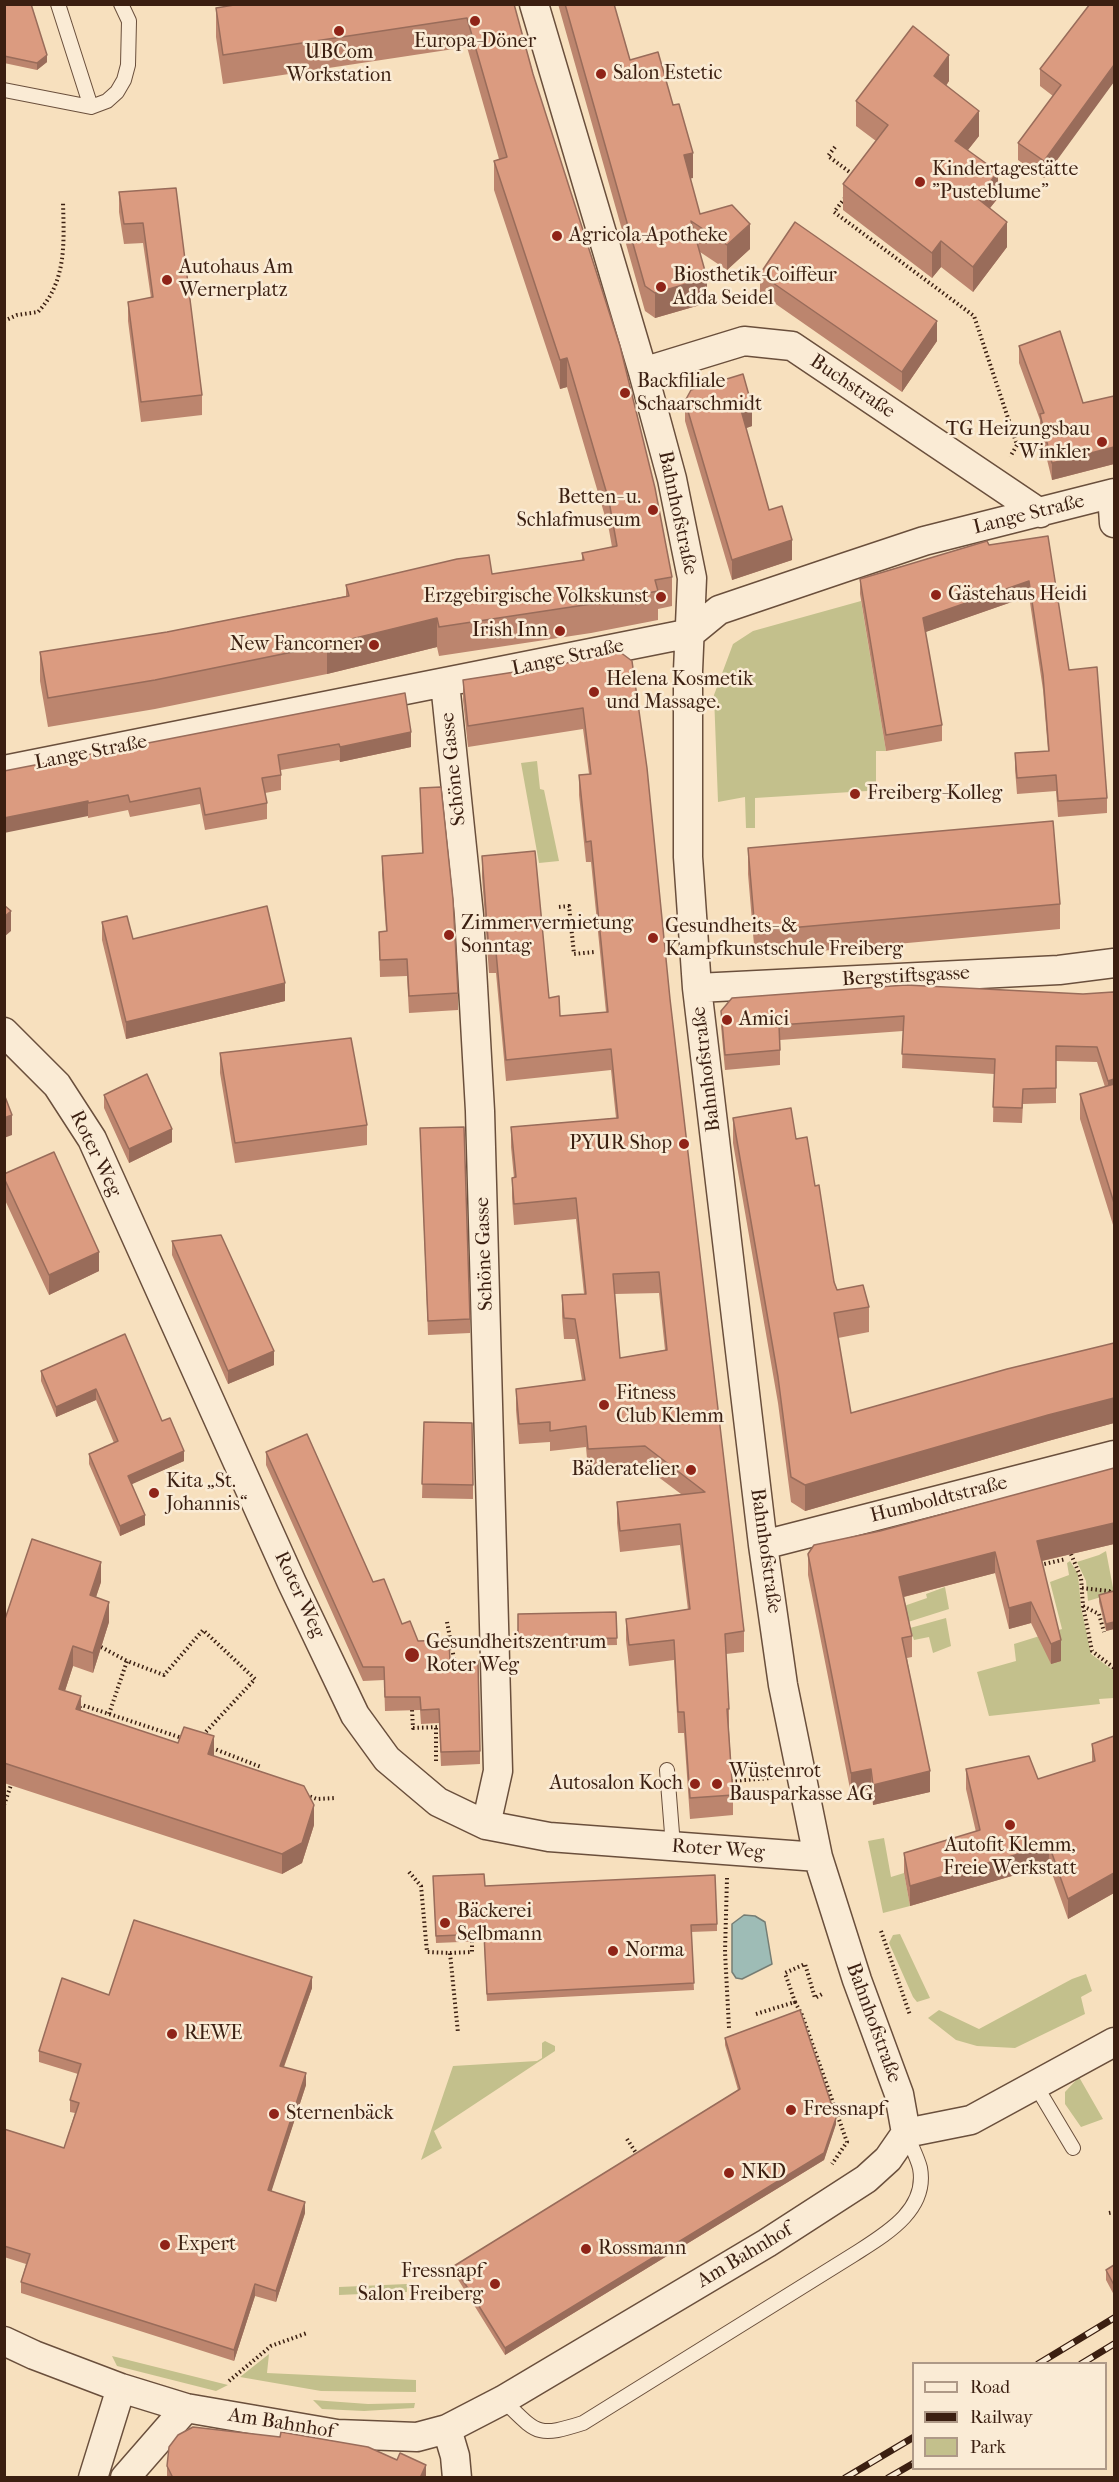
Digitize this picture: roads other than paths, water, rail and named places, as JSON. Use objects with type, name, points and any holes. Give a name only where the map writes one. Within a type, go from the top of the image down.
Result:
[{"type":"street","name":"Bahnhofstraße","points":[[534,4],[611,272],[643,372],[672,479],[692,578],[688,671],[688,857],[697,988],[763,1545],[783,1685],[818,1857],[857,1980],[899,2094],[906,2133]]},
{"type":"street","name":"Buchstraße","points":[[643,372],[744,340],[792,346],[1041,513]]},
{"type":"street","name":"Lange Straße","points":[[4,771],[691,633],[719,610],[924,542],[1113,494]]},
{"type":"street","points":[[1113,494],[1114,523]]},
{"type":"street","name":"Schöne Gasse","points":[[445,683],[469,915],[486,1262],[498,1772],[486,1825]]},
{"type":"street","name":"Bergstiftsgasse","points":[[697,988],[1059,970],[1114,963]]},
{"type":"street","name":"Roter Weg","points":[[4,1032],[57,1085],[92,1139],[240,1469],[355,1715],[387,1759],[438,1802],[486,1825],[549,1838],[818,1857]]},
{"type":"street","name":"Humboldtstraße","points":[[763,1545],[1114,1455]]},
{"type":"street","points":[[906,2133],[971,2120],[1114,2042]]},
{"type":"street","name":"Am Bahnhof","points":[[4,2341],[34,2355],[121,2388],[186,2408],[338,2434],[417,2437],[447,2429],[503,2400],[767,2243],[866,2179],[888,2159],[906,2133]]},
{"type":"street","points":[[93,2478],[121,2388]]},
{"type":"street","points":[[125,2477],[186,2408]]},
{"type":"street","points":[[447,2429],[455,2456],[457,2478]]},
{"type":"lane","points":[[58,4],[91,106]]},
{"type":"lane","points":[[4,90],[91,106],[106,101],[117,92],[124,80],[128,65],[129,21],[121,4]]},
{"type":"lane","points":[[667,1770],[673,1846]]},
{"type":"lane","points":[[1036,2086],[1073,2148]]},
{"type":"lane","points":[[503,2400],[531,2427],[543,2431],[555,2432],[583,2422],[878,2239],[894,2228],[913,2207],[920,2187],[920,2168],[906,2133]]},
{"type":"water","points":[[744,1915],[755,1916],[765,1922],[772,1964],[742,1979],[736,1978],[732,1972],[732,1924]]},
{"type":"railway","points":[[1041,2362],[1114,2318]]},
{"type":"railway","points":[[1084,2362],[1114,2344]]},
{"type":"railway","points":[[845,2478],[912,2438]]},
{"type":"railway","points":[[888,2478],[912,2464]]},
{"type":"place","name":"Europa-Döner","points":[[475,21]]},
{"type":"place","name":"UBCom Workstation","points":[[339,31]]},
{"type":"place","name":"Salon Estetic","points":[[601,74]]},
{"type":"place","name":"Kindertagestätte \"Pusteblume\"","points":[[920,182]]},
{"type":"place","name":"Agricola-Apotheke","points":[[557,236]]},
{"type":"place","name":"Autohaus Am Wernerplatz","points":[[167,280]]},
{"type":"place","name":"Biosthetik-Coiffeur Adda Seidel","points":[[661,287]]},
{"type":"place","name":"Backfiliale Schaarschmidt","points":[[625,393]]},
{"type":"place","name":"TG Heizungsbau Winkler","points":[[1102,442]]},
{"type":"place","name":"Betten- u. Schlafmuseum","points":[[653,510]]},
{"type":"place","name":"Gästehaus Heidi","points":[[936,595]]},
{"type":"place","name":"Erzgebirgische Volkskunst","points":[[661,597]]},
{"type":"place","name":"Irish Inn","points":[[560,631]]},
{"type":"place","name":"New Fancorner","points":[[374,645]]},
{"type":"place","name":"Helena Kosmetik und Massage.","points":[[594,692]]},
{"type":"place","name":"Freiberg-Kolleg","points":[[855,794]]},
{"type":"place","name":"Zimmervermietung Sonntag","points":[[449,935]]},
{"type":"place","name":"Gesundheits- & Kampfkunstschule Freiberg","points":[[653,938]]},
{"type":"place","name":"Amici","points":[[727,1020]]},
{"type":"place","name":"PYUR Shop","points":[[684,1144]]},
{"type":"place","name":"Fitness Club Klemm","points":[[604,1405]]},
{"type":"place","name":"Bäderatelier","points":[[691,1470]]},
{"type":"place","name":"Kita „St. Johannis“","points":[[154,1493]]},
{"type":"place","name":"Gesundheitszentrum Roter Weg","points":[[412,1655]]},
{"type":"place","name":"Autosalon Koch","points":[[695,1784]]},
{"type":"place","name":"Wüstenrot Bausparkasse AG","points":[[717,1784]]},
{"type":"place","name":"Autofit Klemm, Freie Werkstatt","points":[[1010,1825]]},
{"type":"place","name":"Bäckerei Selbmann","points":[[445,1923]]},
{"type":"place","name":"Norma","points":[[613,1951]]},
{"type":"place","name":"REWE","points":[[172,2034]]},
{"type":"place","name":"Fressnapf","points":[[791,2110]]},
{"type":"place","name":"Sternenbäck","points":[[274,2114]]},
{"type":"place","name":"NKD","points":[[729,2173]]},
{"type":"place","name":"Expert","points":[[165,2245]]},
{"type":"place","name":"Rossmann","points":[[586,2249]]},
{"type":"place","name":"Fressnapf Salon Freiberg","points":[[495,2284]]}]
